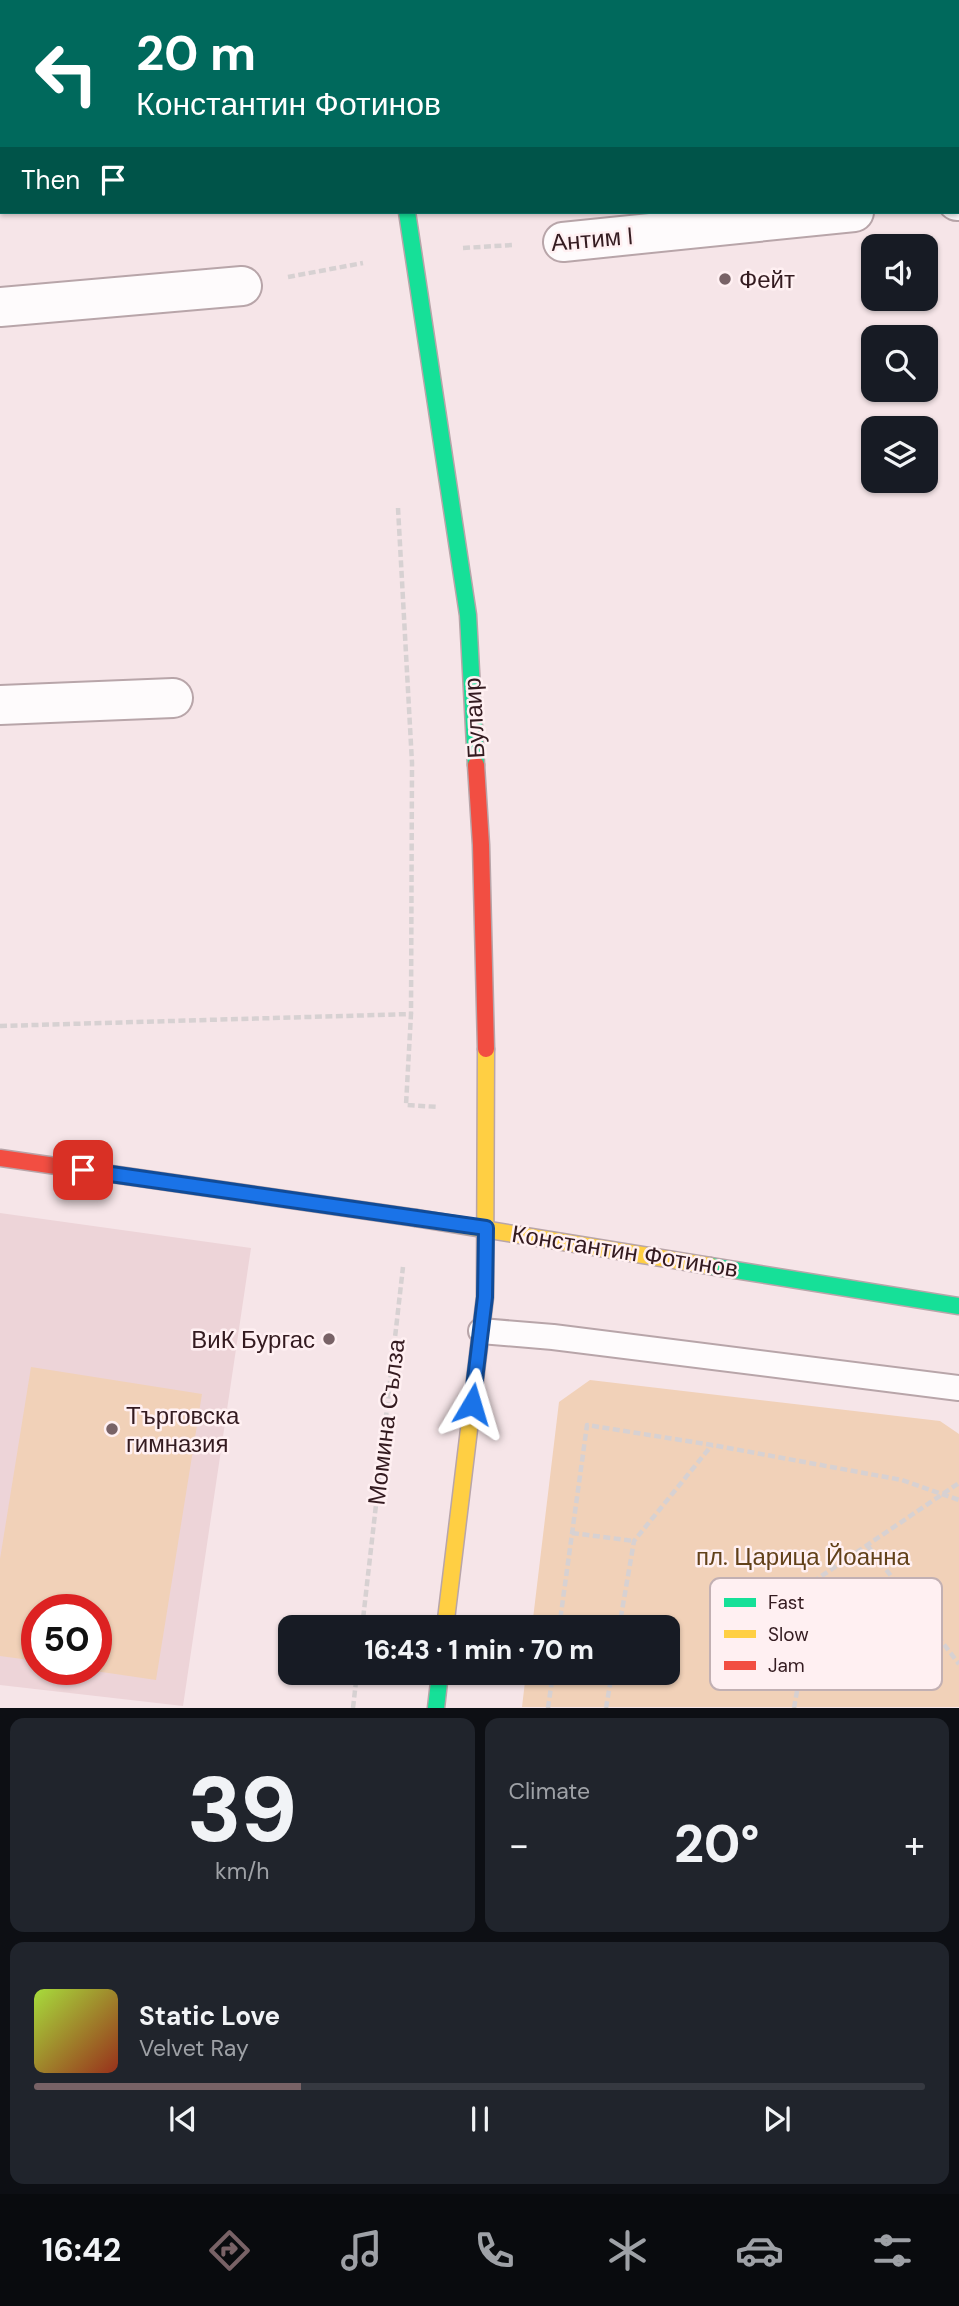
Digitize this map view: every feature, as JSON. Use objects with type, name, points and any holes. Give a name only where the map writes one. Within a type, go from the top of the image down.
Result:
[{"type":"main road","name":"Булаир","points":[[407,214],[468,615],[481,845],[487,1109],[485,1297],[447,1615]]},
{"type":"main road","name":"Константин Фотинов","points":[[0,1158],[486,1228],[593,1248],[959,1306]]},
{"type":"main road","points":[[436,1707],[439,1685]]},
{"type":"street","name":"Антим I","points":[[563,242],[835,214]]},
{"type":"street","points":[[0,307],[242,286]]},
{"type":"street","points":[[0,705],[173,698]]},
{"type":"lane","points":[[481,1331],[567,1338],[959,1388]]},
{"type":"path","name":"Антим I","points":[[414,250],[563,242]]},
{"type":"path","points":[[360,250],[365,276]]},
{"type":"path","points":[[242,286],[363,263]]},
{"type":"path","points":[[397,496],[412,763],[411,1014],[406,1105],[487,1109]]},
{"type":"path","points":[[0,1026],[411,1014]]},
{"type":"path","name":"Момина Сълза","points":[[364,1615],[401,1293],[407,1217]]},
{"type":"path","points":[[561,1615],[587,1425],[902,1480],[959,1500]]},
{"type":"path","points":[[621,1615],[634,1541],[712,1445]]},
{"type":"path","points":[[818,1578],[959,1483]]},
{"type":"path","points":[[572,1533],[634,1541]]},
{"type":"path","points":[[867,1545],[893,1578]]},
{"type":"path","points":[[942,1642],[959,1664]]},
{"type":"path","points":[[353,1707],[356,1685]]},
{"type":"path","points":[[548,1707],[551,1685]]},
{"type":"path","points":[[606,1707],[610,1685]]},
{"type":"shaded area","name":"Търговска гимназия","points":[[0,1213],[251,1248],[183,1706],[0,1685]]},
{"type":"green space","points":[[31,1367],[202,1394],[156,1680],[112,1674],[112,1594],[21,1594],[21,1659],[0,1656],[0,1559]]},
{"type":"green space","name":"пл. Царица Йоанна","points":[[590,1380],[940,1421],[959,1434],[959,1707],[522,1707],[525,1685],[680,1685],[680,1615],[533,1615],[559,1402]]},
{"type":"traffic: fast","points":[[407,214],[468,615],[476,765]]},
{"type":"traffic: fast","points":[[710,1266],[959,1306]]},
{"type":"traffic: fast","points":[[436,1708],[439,1685]]},
{"type":"traffic: slow","points":[[447,1615],[485,1297],[486,1049]]},
{"type":"traffic: slow","points":[[416,1218],[710,1266]]},
{"type":"traffic: jam","points":[[476,765],[481,845],[486,1049]]},
{"type":"traffic: jam","points":[[0,1158],[416,1218]]},
{"type":"place","name":"Фейт","points":[[725,279]]},
{"type":"place","name":"ВиК Бургас","points":[[329,1339]]},
{"type":"place","name":"Търговска гимназия","points":[[112,1429]]},
{"type":"route","points":[[83,1170],[486,1228],[485,1297],[472,1404]]}]
